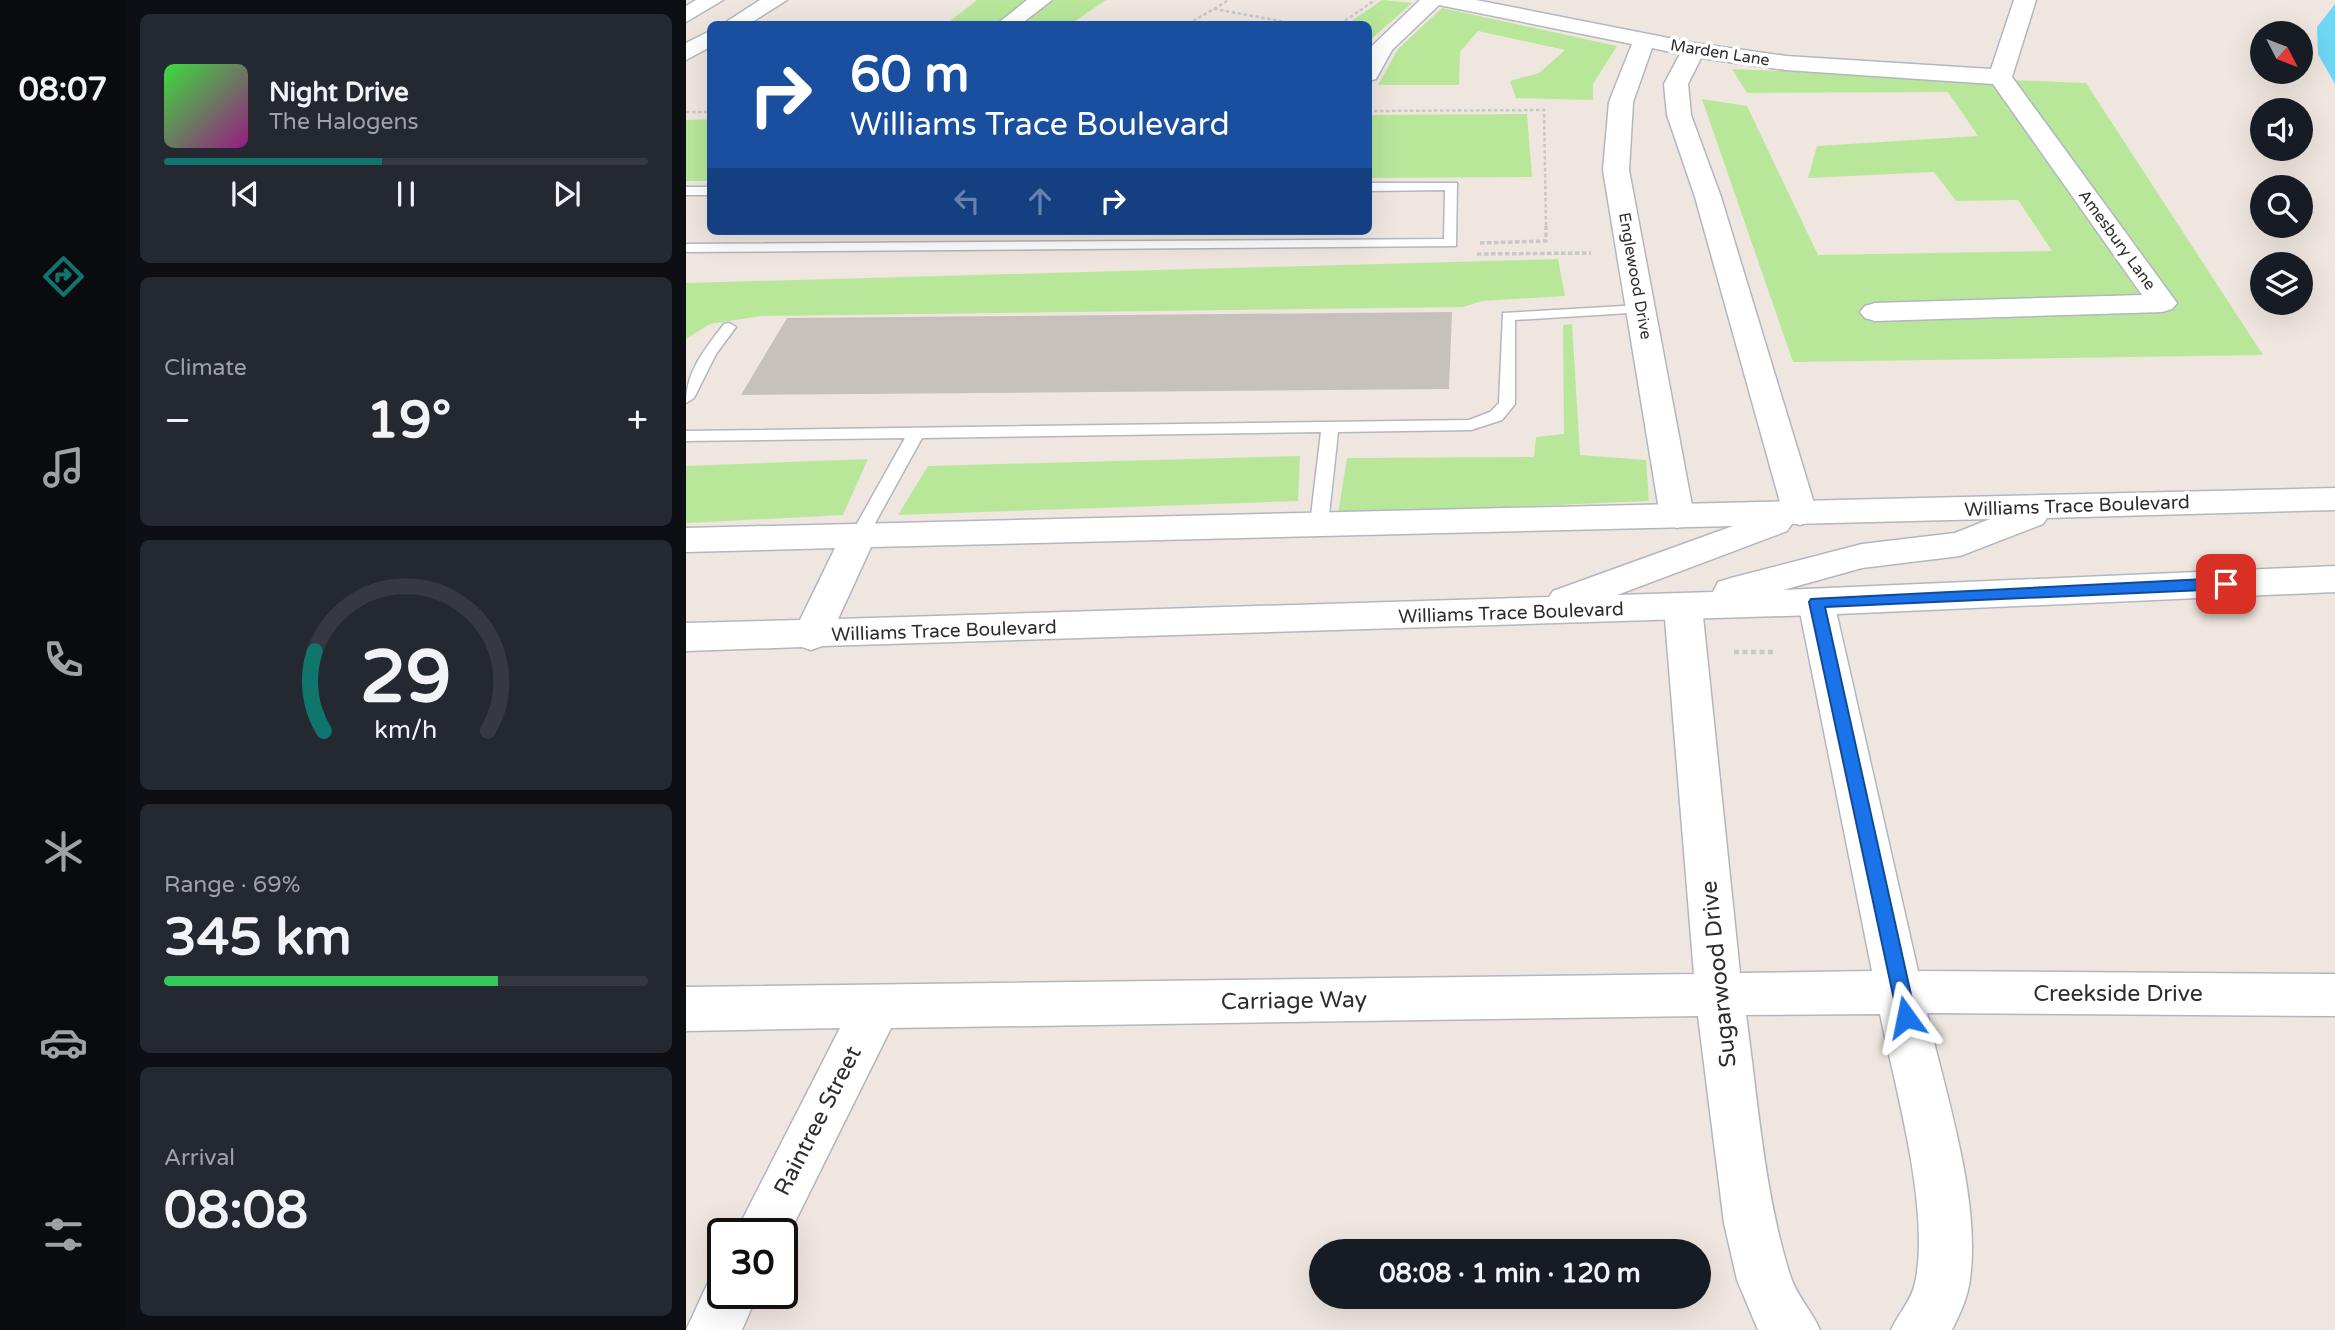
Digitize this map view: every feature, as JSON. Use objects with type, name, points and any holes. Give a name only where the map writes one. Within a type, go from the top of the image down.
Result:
[{"type":"street","points":[[686,15],[712,0]]},
{"type":"street","points":[[739,21],[776,0]]},
{"type":"street","points":[[1012,21],[1041,0]]},
{"type":"street","points":[[1372,66],[1382,47],[1433,0]]},
{"type":"street","name":"Marden Lane","points":[[1444,0],[1693,50],[1786,63],[2000,77]]},
{"type":"street","points":[[2000,77],[2025,0]]},
{"type":"street","points":[[686,53],[707,40]]},
{"type":"street","name":"Englewood Drive","points":[[1645,40],[1626,78],[1615,122],[1616,170],[1677,516]]},
{"type":"street","points":[[1533,612],[1800,513],[1708,197],[1679,115],[1676,84],[1693,50]]},
{"type":"street","name":"Amesbury Lane","points":[[1875,312],[2162,303],[2000,77]]},
{"type":"street","name":"Williams Trace Boulevard","points":[[686,540],[2335,499]]},
{"type":"street","points":[[1683,607],[1754,583],[1862,556],[1961,544],[2056,507]]},
{"type":"street","points":[[811,636],[859,536]]},
{"type":"street","name":"Williams Trace Boulevard","points":[[686,637],[811,636],[1683,607],[2335,579]]},
{"type":"street","points":[[1816,602],[1941,1188],[1946,1276],[1932,1317],[1919,1330]]},
{"type":"street","name":"Sugarwood Drive","points":[[1683,607],[1719,995],[1750,1223],[1764,1280],[1783,1324],[1792,1330]]},
{"type":"street","name":"Carriage Way","points":[[686,1009],[1901,992]]},
{"type":"street","name":"Creekside Drive","points":[[1901,992],[2335,995]]},
{"type":"street","name":"Raintree Street","points":[[769,1218],[876,1007]]},
{"type":"street","points":[[713,1330],[723,1309]]},
{"type":"lane","points":[[686,248],[1451,243],[1452,186],[1372,187]]},
{"type":"lane","points":[[686,191],[707,191]]},
{"type":"lane","points":[[686,436],[1482,423],[1496,416],[1507,404],[1508,316],[1641,309]]},
{"type":"lane","points":[[686,398],[709,353],[729,327]]},
{"type":"lane","points":[[1319,524],[1329,427]]},
{"type":"lane","points":[[859,536],[916,433]]},
{"type":"path","points":[[1193,21],[1230,0]]},
{"type":"path","points":[[1344,21],[1376,0]]},
{"type":"path","points":[[1214,9],[1280,21]]},
{"type":"path","points":[[1372,111],[1544,110],[1546,242],[1451,243]]},
{"type":"path","points":[[686,112],[707,112]]},
{"type":"path","points":[[1734,652],[1773,652]]},
{"type":"green space","points":[[977,0],[1106,0],[1075,21],[950,21]]},
{"type":"green space","points":[[1382,0],[1412,3],[1372,38],[1372,21],[1351,21]]},
{"type":"green space","points":[[1442,8],[1617,46],[1593,84],[1593,100],[1516,98],[1510,81],[1539,73],[1565,50],[1478,31],[1460,52],[1459,85],[1378,85],[1398,49]]},
{"type":"green space","points":[[1732,69],[2086,83],[2263,355],[1793,362],[1702,99],[1747,106],[1818,255],[2052,251],[2018,200],[1956,201],[1934,172],[1808,178],[1817,146],[1978,136],[1948,92],[1747,93]]},
{"type":"green space","points":[[1527,114],[1532,177],[1372,178],[1372,115]]},
{"type":"green space","points":[[707,119],[707,181],[686,181],[686,120]]},
{"type":"green space","points":[[1558,259],[1565,296],[1482,301],[1463,307],[761,316],[710,324],[686,339],[686,283]]},
{"type":"green space","points":[[1572,324],[1580,455],[1646,460],[1649,501],[1338,514],[1347,458],[1534,457],[1536,437],[1564,434],[1563,325]]},
{"type":"green space","points":[[1300,456],[1298,501],[898,515],[928,466]]},
{"type":"green space","points":[[868,459],[843,515],[686,523],[686,466]]},
{"type":"water","points":[[2335,4],[2335,84],[2318,54],[2317,27]]},
{"type":"building","points":[[1452,312],[1449,389],[741,395],[787,318]]},
{"type":"route","points":[[1906,1017],[1816,602],[2226,584]]}]
